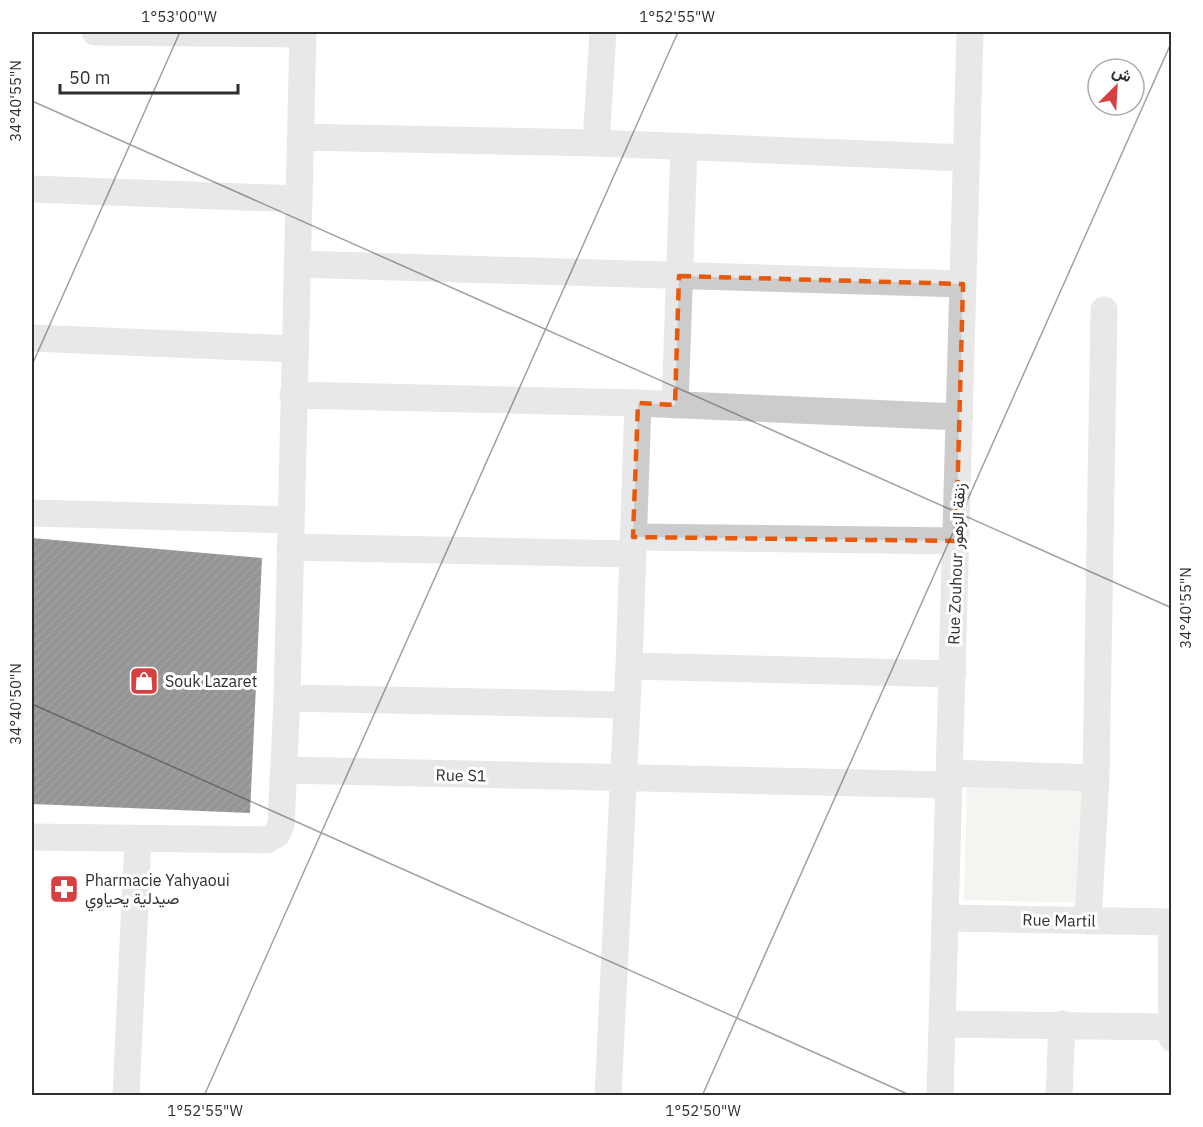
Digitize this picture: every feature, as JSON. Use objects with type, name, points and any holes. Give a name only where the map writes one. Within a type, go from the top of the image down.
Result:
[{"type":"street","points":[[32,837],[267,840],[277,834],[281,824],[303,33],[95,32]]},
{"type":"street","points":[[596,143],[603,32]]},
{"type":"street","name":"Rue Zouhour زنقة الزهور","points":[[940,1095],[947,918],[970,32]]},
{"type":"street","points":[[301,137],[596,143],[967,158]]},
{"type":"street","points":[[675,405],[684,147]]},
{"type":"street","points":[[32,189],[299,199]]},
{"type":"street","points":[[297,264],[963,284]]},
{"type":"street","points":[[1088,921],[1096,778],[1104,310]]},
{"type":"street","points":[[32,338],[295,349]]},
{"type":"street","points":[[293,394],[638,403],[960,417]]},
{"type":"street","points":[[608,1095],[629,666],[638,403]]},
{"type":"street","points":[[32,513],[291,520]]},
{"type":"street","points":[[290,547],[956,541]]},
{"type":"street","points":[[629,666],[952,674]]},
{"type":"street","points":[[286,698],[626,705]]},
{"type":"street","name":"Rue S1","points":[[284,770],[623,779],[1096,778]]},
{"type":"street","points":[[126,1095],[138,839]]},
{"type":"street","name":"Rue Martil","points":[[947,918],[1171,922]]},
{"type":"street","points":[[1171,922],[1172,1038]]},
{"type":"street","points":[[942,1024],[1171,1027]]},
{"type":"street","points":[[1059,1095],[1062,1024]]},
{"type":"highlighted area","points":[[679,276],[963,284],[956,541],[633,537],[638,403],[675,405]]},
{"type":"shaded area","points":[[967,783],[1085,787],[1082,903],[964,900]]},
{"type":"building","name":"Souk Lazaret","points":[[32,538],[262,558],[250,813],[32,804]]},
{"type":"place","name":"Souk Lazaret","points":[[144,681]]},
{"type":"place","name":"Pharmacie Yahyaoui صيدلية يحياوي","points":[[64,889]]}]
